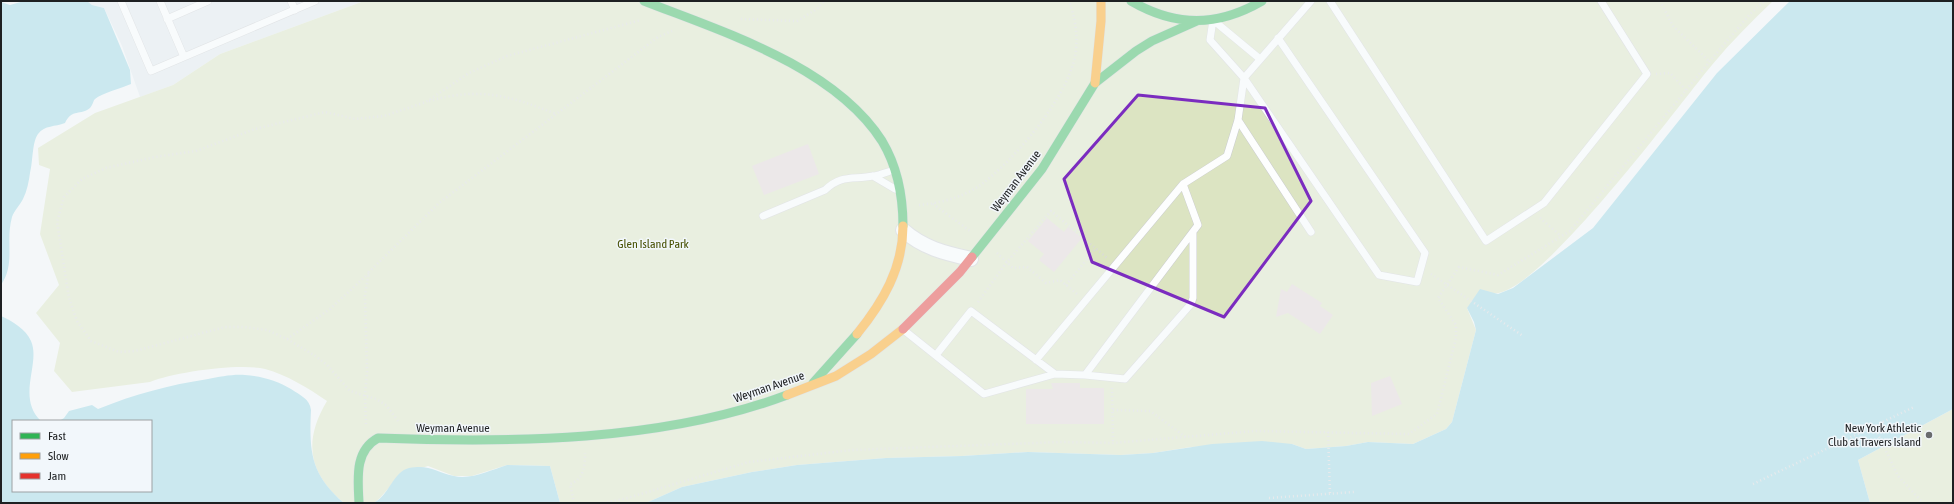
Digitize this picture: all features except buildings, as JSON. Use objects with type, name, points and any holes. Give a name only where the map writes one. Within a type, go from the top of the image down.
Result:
[{"type":"street","points":[[644,1],[695,21],[789,64],[818,80],[838,94],[871,126],[881,140],[896,170],[903,207],[902,248],[896,270],[885,294],[857,335],[810,386]]},
{"type":"street","points":[[1095,83],[1095,62],[1102,12],[1101,1]]},
{"type":"street","points":[[1131,1],[1162,16],[1180,20],[1197,21],[1213,20],[1246,10],[1262,1]]},
{"type":"street","points":[[1095,83],[1136,51],[1152,41],[1197,21]]},
{"type":"street","name":"Weyman Avenue","points":[[367,444],[378,438],[461,441],[530,439],[610,433],[655,427],[737,411],[836,376],[871,354],[904,329],[926,308],[971,259],[1042,169],[1095,83]]},
{"type":"street","points":[[903,230],[924,246],[937,251],[971,259]]},
{"type":"street","points":[[359,498],[361,453],[367,444]]},
{"type":"lane","points":[[121,1],[151,71],[315,1]]},
{"type":"lane","points":[[160,1],[184,57]]},
{"type":"lane","points":[[168,19],[208,1]]},
{"type":"lane","points":[[291,1],[295,10]]},
{"type":"lane","points":[[1036,360],[1183,184],[1227,156],[1238,120],[1244,78],[1311,1]]},
{"type":"lane","points":[[1330,1],[1486,241],[1544,203],[1647,74],[1600,1]]},
{"type":"lane","points":[[1213,20],[1210,40],[1244,78],[1379,275],[1417,282],[1426,253],[1278,38]]},
{"type":"lane","points":[[1213,20],[1260,59]]},
{"type":"lane","points":[[1238,120],[1311,232]]},
{"type":"lane","points":[[763,216],[825,190],[832,183],[844,178],[873,176],[896,170]]},
{"type":"lane","points":[[873,176],[900,192]]},
{"type":"lane","points":[[1086,375],[1198,225],[1183,184]]},
{"type":"lane","points":[[904,329],[984,394],[1055,374],[1086,375],[1125,379],[1190,304],[1193,298],[1192,233]]},
{"type":"lane","points":[[936,355],[971,311],[1055,374]]},
{"type":"path","points":[[738,19],[798,21],[817,9],[824,1]]},
{"type":"path","points":[[913,206],[933,204],[954,198],[981,184],[1025,143],[1066,83],[1074,60],[1077,34],[1069,1]]},
{"type":"path","points":[[1660,1],[1673,26],[1710,62]]},
{"type":"path","points":[[603,503],[624,499],[749,462],[852,450],[1062,442],[1113,443],[1187,438],[1255,431],[1409,434],[1437,414],[1456,338],[1456,325],[1438,298],[1459,267],[1498,275],[1570,230],[1750,14],[1764,1]]},
{"type":"path","points":[[426,102],[469,73],[507,56],[641,20],[648,20]]},
{"type":"path","points":[[287,339],[330,308],[369,272],[438,203],[658,38],[695,21]]},
{"type":"path","points":[[1647,74],[1670,73],[1686,90]]},
{"type":"path","points":[[400,423],[386,405],[376,399],[350,391],[327,365],[317,357],[287,339],[267,330],[244,327],[225,327],[135,351],[119,352],[91,341],[77,321],[69,298],[57,222],[64,197],[82,179],[106,168],[155,157],[196,151],[255,129],[326,112],[355,120],[384,116],[454,94],[491,94],[518,99],[556,114]]},
{"type":"path","points":[[933,204],[975,235]]},
{"type":"path","points":[[971,311],[1007,262],[1051,210],[1115,265]]},
{"type":"path","points":[[1532,211],[1561,236]]},
{"type":"path","points":[[1066,285],[1096,248]]},
{"type":"path","points":[[993,250],[1013,268],[1027,267],[1046,283],[1060,280],[1085,301]]},
{"type":"path","points":[[1422,267],[1446,285],[1523,336]]},
{"type":"path","points":[[367,444],[365,395],[367,372],[365,295],[369,272]]},
{"type":"path","points":[[1112,378],[1113,443]]},
{"type":"path","points":[[1753,484],[1914,407]]},
{"type":"path","points":[[1113,410],[1150,412],[1187,438]]},
{"type":"path","points":[[1874,426],[1898,476],[1923,503]]},
{"type":"path","points":[[1328,432],[1330,494]]},
{"type":"path","points":[[574,503],[570,484],[582,475],[585,464],[585,452]]},
{"type":"path","points":[[1268,498],[1354,492]]},
{"type":"highlighted area","points":[[1138,95],[1265,108],[1311,201],[1224,317],[1092,262],[1064,179]]},
{"type":"shaded area","points":[[87,1],[364,1],[220,54],[173,85],[140,97],[122,46],[104,8],[92,5]]},
{"type":"green space","name":"Glen Island Park","points":[[364,1],[1773,1],[1719,56],[1640,156],[1572,235],[1540,266],[1512,287],[1492,293],[1467,308],[1476,330],[1452,422],[1446,429],[1413,444],[1368,442],[1346,446],[1306,449],[1292,444],[1191,447],[1153,453],[1121,455],[1028,452],[962,456],[886,458],[797,465],[752,472],[682,487],[646,503],[560,503],[550,466],[507,465],[472,476],[454,476],[428,466],[400,475],[374,503],[344,503],[332,492],[323,480],[316,468],[313,456],[312,443],[314,430],[327,401],[289,378],[265,369],[254,367],[224,368],[175,375],[150,382],[72,392],[54,371],[60,343],[36,313],[59,285],[40,234],[50,169],[39,165],[38,148],[95,113],[173,85],[220,54]]},
{"type":"green space","name":"New York Athletic Club at Travers Island","points":[[1953,409],[1953,503],[1870,503],[1858,460]]},
{"type":"water","points":[[24,1],[87,1],[92,5],[104,8],[130,70],[131,84],[98,97],[94,100],[92,106],[87,110],[71,115],[65,123],[44,129],[38,134],[34,147],[27,189],[12,217],[9,235],[8,269],[1,285],[1,2],[10,5]]},
{"type":"water","points":[[1790,1],[1953,1],[1953,409],[1858,460],[1870,503],[646,503],[682,487],[752,472],[797,465],[886,458],[962,456],[1028,452],[1121,455],[1153,453],[1212,444],[1262,441],[1292,444],[1306,449],[1346,446],[1368,442],[1413,444],[1446,429],[1452,422],[1476,330],[1467,308],[1480,289],[1498,294],[1513,288],[1593,228],[1717,73]]},
{"type":"water","points":[[1,316],[22,329],[31,341],[33,360],[29,391],[30,402],[34,412],[40,420],[12,420],[12,492],[152,492],[152,420],[61,420],[69,411],[92,405],[98,409],[139,394],[166,387],[231,375],[240,375],[257,376],[275,381],[286,386],[307,400],[311,410],[310,425],[314,462],[325,483],[344,503],[1,503]]},
{"type":"water","points":[[507,465],[550,466],[560,503],[368,503],[375,502],[380,499],[399,474],[409,468],[422,467],[454,476],[467,477]]},
{"type":"traffic: fast","points":[[644,1],[708,25],[775,54],[836,92],[861,115],[882,141],[892,161],[898,182],[902,204],[903,226]]},
{"type":"traffic: fast","points":[[1131,1],[1164,16],[1196,20],[1229,16],[1262,1]]},
{"type":"traffic: fast","points":[[972,257],[1042,169],[1095,83],[1136,51],[1152,41],[1197,21]]},
{"type":"traffic: fast","points":[[813,383],[857,334]]},
{"type":"traffic: fast","points":[[359,503],[358,475],[361,458],[370,444],[378,438],[429,440],[533,439],[638,431],[739,411],[787,395]]},
{"type":"traffic: slow","points":[[1095,83],[1101,21],[1101,1]]},
{"type":"traffic: slow","points":[[857,334],[875,310],[890,284],[899,256],[903,226]]},
{"type":"traffic: slow","points":[[787,395],[836,376],[871,354],[903,329]]},
{"type":"traffic: jam","points":[[903,329],[960,272],[972,257]]},
{"type":"place","name":"New York Athletic Club at Travers Island","points":[[1929,435]]}]
